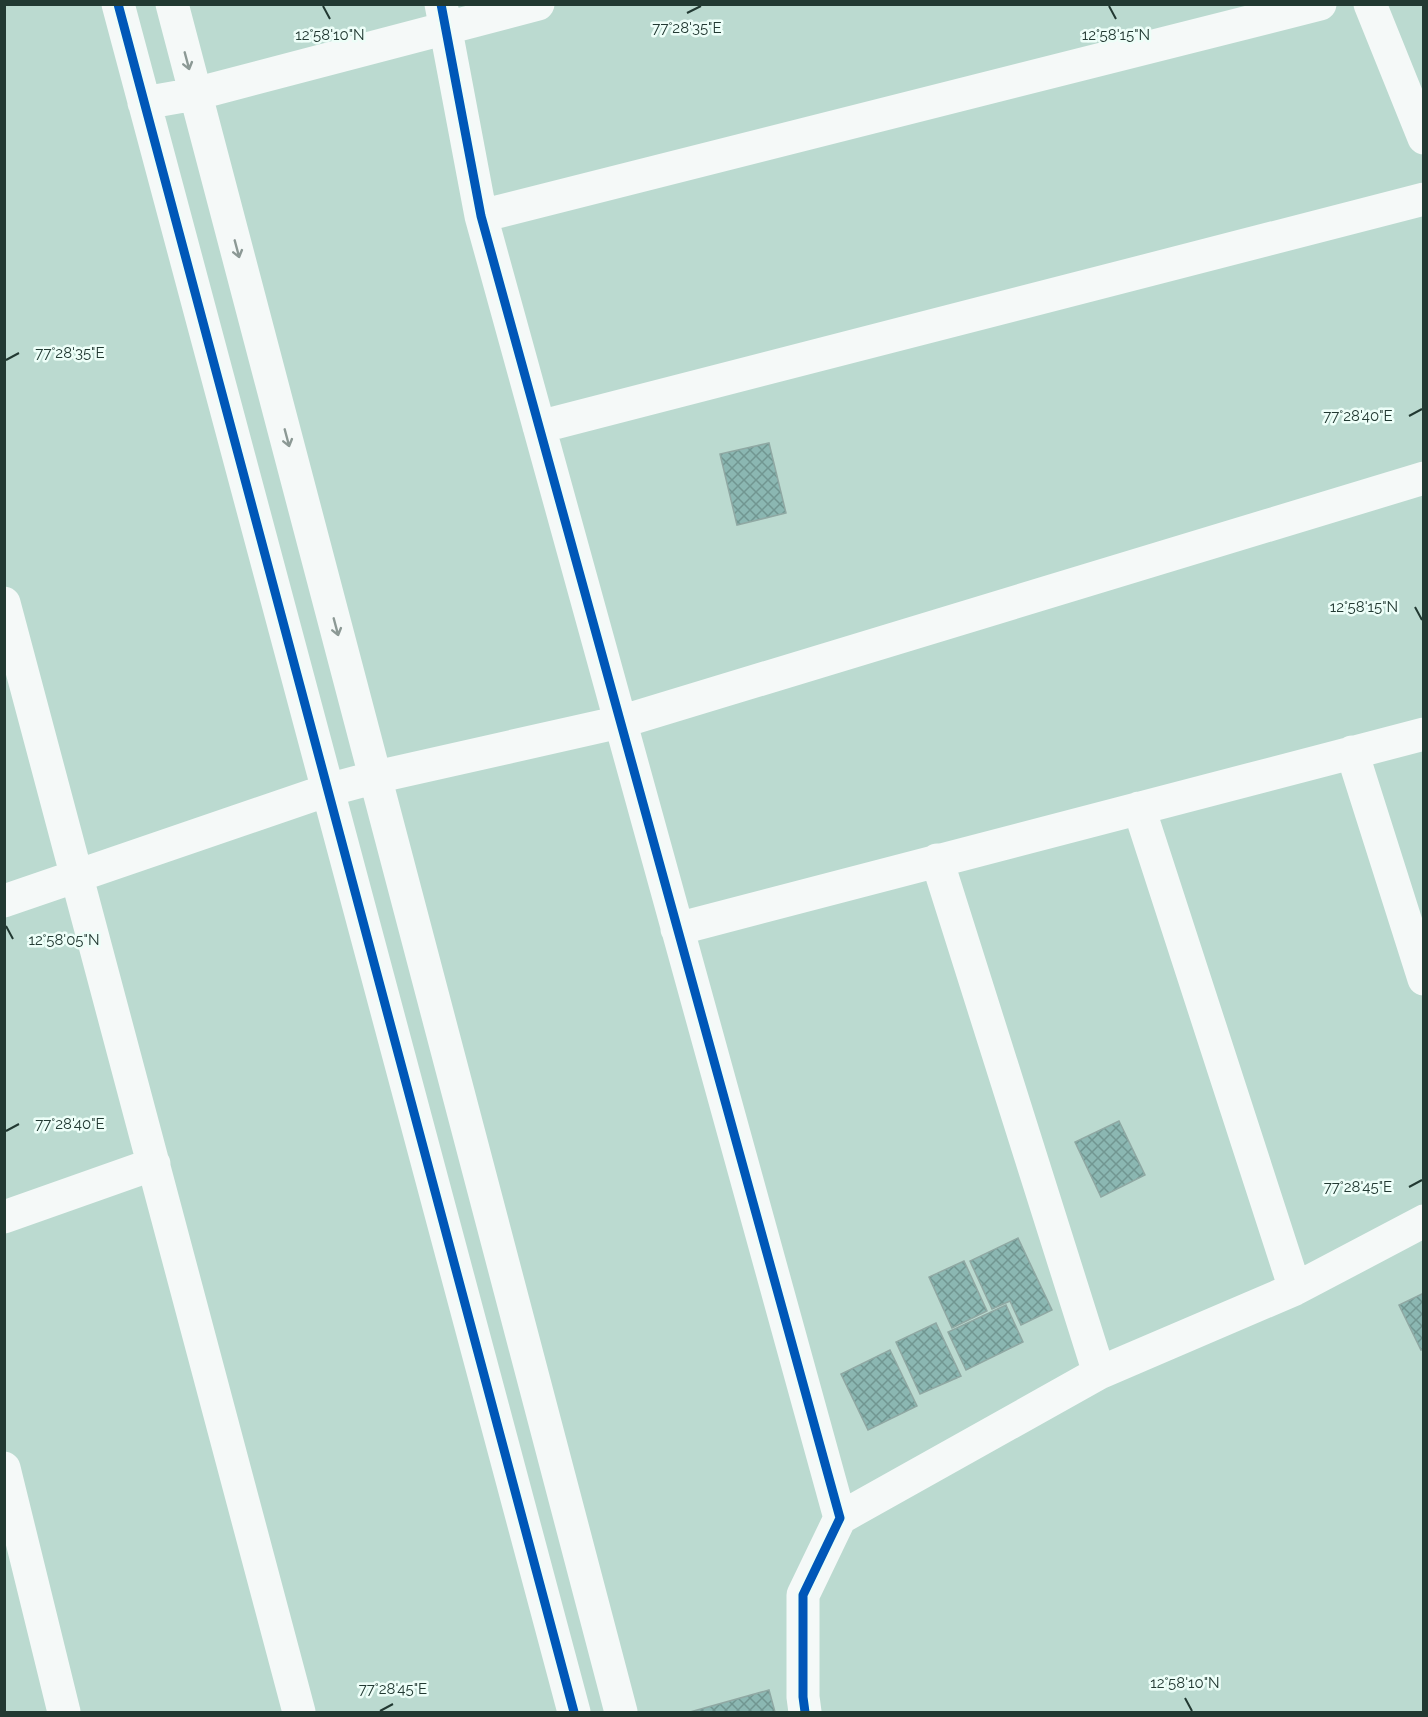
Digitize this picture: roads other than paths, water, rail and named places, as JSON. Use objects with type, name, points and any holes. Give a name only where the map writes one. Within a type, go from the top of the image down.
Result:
[{"type":"street","points":[[118,4],[574,1713]]},
{"type":"street","points":[[172,4],[621,1713]]},
{"type":"street","points":[[144,104],[195,94],[443,16],[538,4]]},
{"type":"street","points":[[481,216],[1320,4]]},
{"type":"street","points":[[1370,4],[1424,138]]},
{"type":"street","points":[[443,16],[481,216],[840,1518]]},
{"type":"street","points":[[539,427],[1424,199]]},
{"type":"street","points":[[4,901],[328,790],[376,777],[620,723],[1424,478]]},
{"type":"street","points":[[6,612],[299,1713]]},
{"type":"street","points":[[678,928],[1424,734]]},
{"type":"street","points":[[1352,752],[1424,979]]},
{"type":"street","points":[[1139,808],[1295,1289]]},
{"type":"street","points":[[937,860],[1099,1373]]},
{"type":"street","points":[[4,1217],[154,1164]]},
{"type":"street","points":[[805,1713],[803,1595],[840,1518],[1099,1373],[1295,1289],[1424,1221]]},
{"type":"street","points":[[4,1468],[64,1713]]}]
